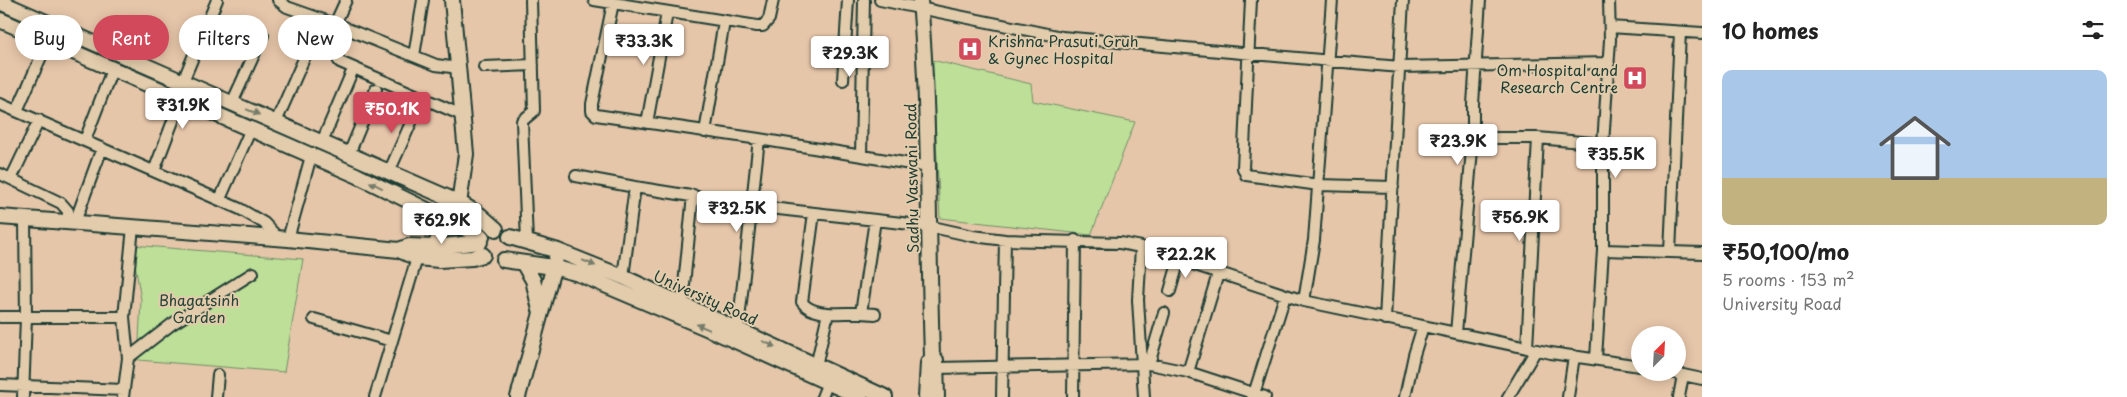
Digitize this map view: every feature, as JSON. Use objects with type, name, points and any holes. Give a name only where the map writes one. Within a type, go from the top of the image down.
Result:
[{"type":"street","points":[[154,171],[181,100],[183,81],[218,0]]},
{"type":"street","points":[[278,0],[287,6],[311,15]]},
{"type":"street","points":[[343,15],[346,0]]},
{"type":"street","points":[[414,56],[423,0]]},
{"type":"street","points":[[452,0],[466,154],[460,203],[455,222]]},
{"type":"street","points":[[527,241],[522,121],[534,111],[531,0]]},
{"type":"street","points":[[594,0],[724,22],[763,26],[769,19],[772,0]]},
{"type":"street","points":[[843,80],[848,0]]},
{"type":"street","points":[[861,156],[864,0]]},
{"type":"street","points":[[880,0],[921,4],[1062,37],[1247,52],[1329,61],[1400,67],[1609,63]]},
{"type":"street","points":[[1251,0],[1247,52],[1243,171],[1246,175],[1319,185],[1393,187]]},
{"type":"street","points":[[1304,301],[1314,240],[1329,61],[1332,0]]},
{"type":"street","points":[[1385,319],[1403,0]]},
{"type":"street","points":[[1456,333],[1473,138],[1480,0]]},
{"type":"street","points":[[1596,358],[1603,250],[1603,144],[1609,63],[1609,0]]},
{"type":"street","points":[[0,2],[460,203],[480,215],[496,229]]},
{"type":"street","points":[[613,3],[592,111],[600,117],[759,139],[928,167]]},
{"type":"street","name":"Sadhu Vaswani Road","points":[[921,4],[934,362]]},
{"type":"street","points":[[647,123],[667,12]]},
{"type":"street","points":[[0,20],[15,27]]},
{"type":"street","points":[[705,132],[724,22]]},
{"type":"street","points":[[1610,27],[1702,33]]},
{"type":"street","points":[[352,31],[436,65],[458,68]]},
{"type":"street","points":[[1670,252],[1680,32]]},
{"type":"street","points":[[0,217],[284,239],[399,250],[417,258],[457,260],[482,245],[491,230],[496,229],[502,230],[510,237],[512,242],[511,253],[504,260],[494,262],[482,245],[455,222],[311,156],[83,57]]},
{"type":"street","points":[[17,111],[40,60]]},
{"type":"street","points":[[232,103],[251,60]]},
{"type":"street","points":[[276,122],[303,60]]},
{"type":"street","points":[[338,60],[464,116]]},
{"type":"street","points":[[484,67],[533,66]]},
{"type":"street","points":[[85,140],[112,70]]},
{"type":"street","points":[[322,142],[351,74]]},
{"type":"street","points":[[349,154],[376,89]]},
{"type":"street","points":[[0,104],[220,199],[264,223],[284,239]]},
{"type":"street","points":[[389,172],[418,107]]},
{"type":"street","points":[[11,179],[40,120]]},
{"type":"street","points":[[220,199],[250,130]]},
{"type":"street","points":[[1473,138],[1538,138],[1603,144]]},
{"type":"street","points":[[1508,397],[1532,349],[1538,138]]},
{"type":"street","points":[[738,329],[759,139]]},
{"type":"street","points":[[72,222],[102,148]]},
{"type":"street","points":[[284,239],[311,156]]},
{"type":"street","points":[[0,174],[61,203],[68,211],[72,222]]},
{"type":"street","points":[[576,176],[753,206],[928,226],[972,236],[1004,240],[1075,240],[1120,243],[1141,247],[1304,301],[1532,349],[1631,364]]},
{"type":"street","points":[[623,277],[635,187]]},
{"type":"street","points":[[682,305],[693,195]]},
{"type":"street","points":[[814,212],[802,302],[806,308],[828,313],[875,314]]},
{"type":"street","points":[[435,247],[442,231],[437,214]]},
{"type":"street","points":[[23,397],[26,318],[25,219]]},
{"type":"street","points":[[861,313],[875,220]]},
{"type":"street","points":[[0,385],[124,394],[128,358],[124,317],[134,227]]},
{"type":"street","name":"University Road","points":[[510,237],[558,250],[623,277],[885,397]]},
{"type":"street","points":[[1002,397],[1004,240]]},
{"type":"street","points":[[1073,397],[1075,240]]},
{"type":"street","points":[[399,250],[409,246],[482,245]]},
{"type":"street","points":[[1141,247],[1138,300],[1146,364],[1144,397]]},
{"type":"street","points":[[518,397],[558,250]]},
{"type":"street","points":[[1603,250],[1702,253]]},
{"type":"street","points":[[376,397],[417,258]]},
{"type":"street","name":"University Road","points":[[504,260],[553,267],[579,274],[860,397]]},
{"type":"street","points":[[1170,291],[1178,260]]},
{"type":"street","points":[[523,263],[533,280],[541,313]]},
{"type":"street","points":[[128,358],[172,324],[253,273]]},
{"type":"street","points":[[1188,372],[1218,274]]},
{"type":"street","points":[[1254,395],[1285,296]]},
{"type":"street","points":[[816,366],[828,313]]},
{"type":"street","points":[[1146,364],[1164,313]]},
{"type":"street","points":[[0,317],[124,317]]},
{"type":"street","points":[[314,319],[392,341]]},
{"type":"street","points":[[1405,397],[1414,355],[1423,326]]},
{"type":"street","points":[[1568,397],[1574,356]]},
{"type":"street","points":[[926,397],[928,361],[1003,367],[1146,364],[1188,372],[1265,397]]},
{"type":"street","points":[[934,362],[937,397]]},
{"type":"street","points":[[216,397],[218,375]]},
{"type":"street","points":[[1686,376],[1702,379]]},
{"type":"street","points":[[1680,397],[1682,381]]},
{"type":"street","points":[[822,397],[828,382]]},
{"type":"green space","points":[[932,60],[1031,84],[1033,101],[1135,122],[1091,235],[940,218]]},
{"type":"green space","name":"Bhagatsinh Garden","points":[[132,245],[303,259],[284,372],[138,360],[141,300]]},
{"type":"place","name":"Krishna Prasuti Gruh & Gynec Hospital","points":[[970,49]]},
{"type":"place","name":"Om Hospital and Research Centre","points":[[1635,78]]}]
